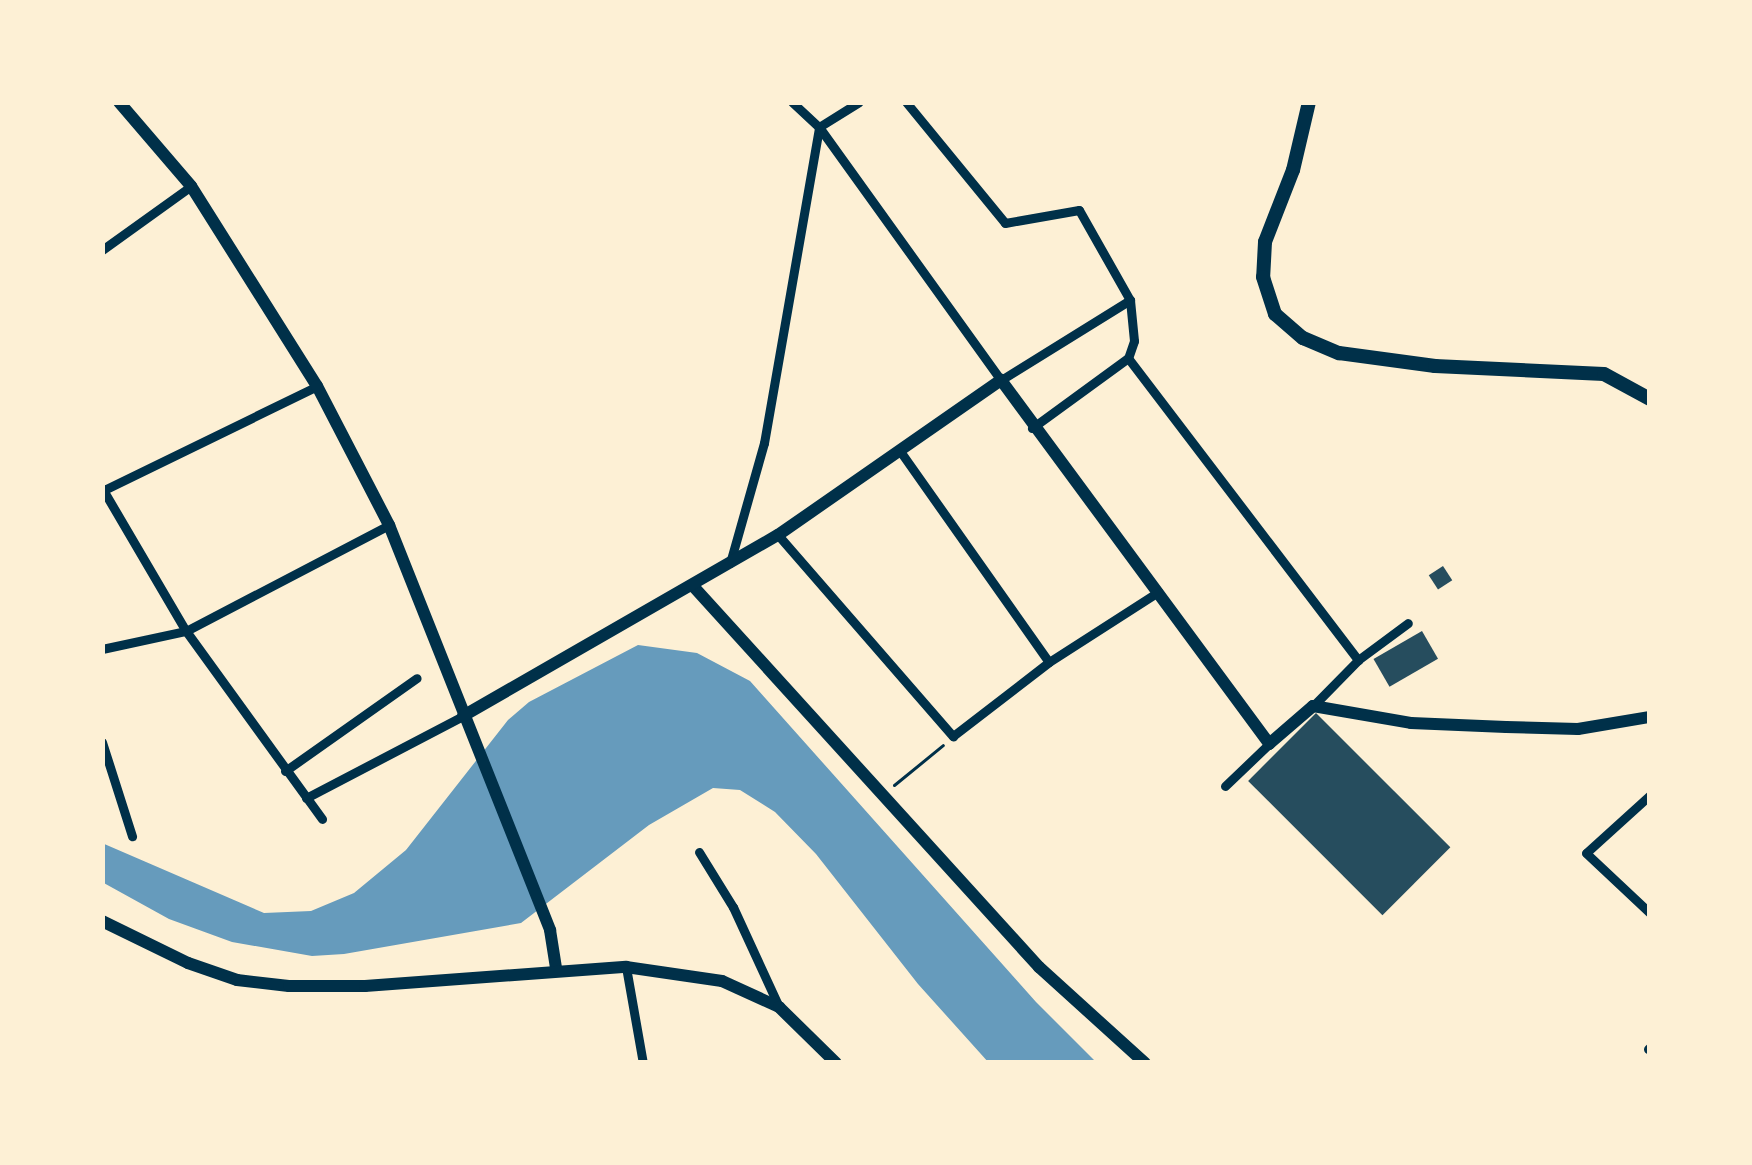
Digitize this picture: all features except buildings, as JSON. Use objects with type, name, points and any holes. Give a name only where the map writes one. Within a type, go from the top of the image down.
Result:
[{"type":"main road","points":[[1310,102],[1293,170],[1265,242],[1263,277],[1275,314],[1303,338],[1339,353],[1435,366],[1604,374],[1650,399]]},
{"type":"street","points":[[119,102],[191,186],[317,386],[389,525],[550,930],[556,968]]},
{"type":"street","points":[[792,102],[819,127],[1032,428],[1269,744]]},
{"type":"street","points":[[730,563],[764,443],[819,127],[860,102]]},
{"type":"street","points":[[906,102],[1005,223],[1079,211],[1130,300],[1134,341],[1128,358],[1032,428]]},
{"type":"street","points":[[102,250],[191,186]]},
{"type":"street","points":[[306,798],[463,716],[778,535],[1001,380],[1130,300]]},
{"type":"street","points":[[1128,358],[1358,660]]},
{"type":"street","points":[[317,386],[102,490],[186,632],[322,819]]},
{"type":"street","points":[[900,451],[1049,662]]},
{"type":"street","points":[[102,649],[186,632],[389,525]]},
{"type":"street","points":[[778,535],[953,736],[1049,662],[1158,592]]},
{"type":"street","points":[[693,586],[1039,967],[1145,1063]]},
{"type":"street","points":[[1225,786],[1358,660],[1408,623]]},
{"type":"street","points":[[285,771],[417,678]]},
{"type":"street","points":[[1313,706],[1411,723],[1506,728],[1578,729],[1650,717]]},
{"type":"street","points":[[102,742],[132,836]]},
{"type":"street","points":[[1650,795],[1586,853],[1650,913]]},
{"type":"street","points":[[699,852],[733,907],[779,1007]]},
{"type":"street","points":[[102,921],[188,963],[237,980],[289,986],[365,986],[556,968],[626,967],[722,981],[779,1007],[836,1063]]},
{"type":"street","points":[[626,967],[643,1063]]},
{"type":"path","points":[[883,794],[953,736]]},
{"type":"water","points":[[638,645],[697,653],[750,681],[1036,1002],[1097,1063],[989,1063],[918,984],[816,854],[775,812],[740,790],[713,788],[649,825],[521,923],[344,954],[312,956],[232,942],[169,919],[102,882],[102,843],[264,913],[311,911],[354,893],[406,850],[508,720],[529,702]]}]
